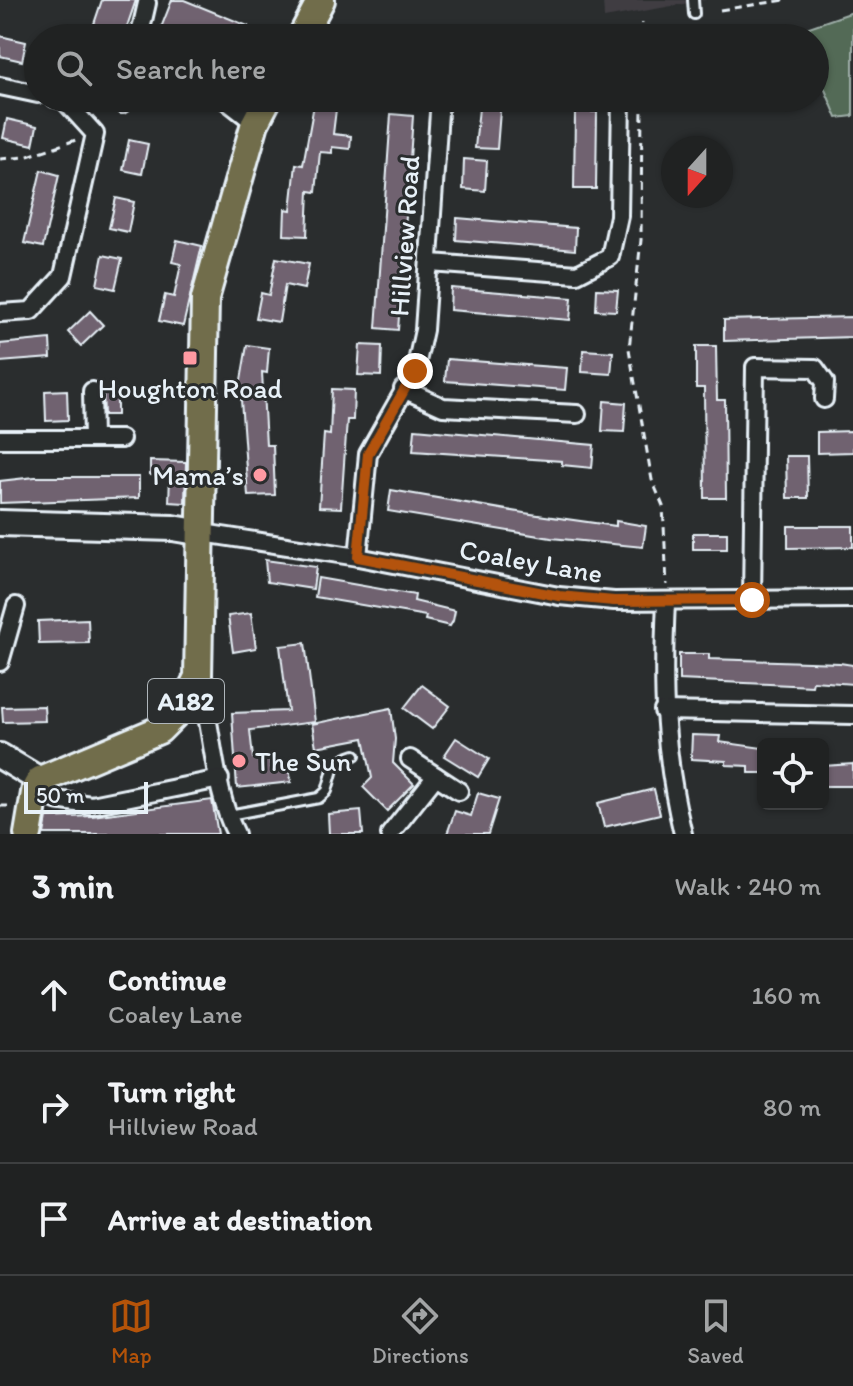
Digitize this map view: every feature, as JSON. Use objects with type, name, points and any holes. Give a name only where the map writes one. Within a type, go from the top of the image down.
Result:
[{"type":"main road","points":[[308,24],[321,0]]},
{"type":"main road","name":"A182","points":[[38,783],[159,730],[184,705],[198,677],[205,299],[261,112]]},
{"type":"main road","points":[[28,834],[38,783]]},
{"type":"street","points":[[142,24],[147,3]]},
{"type":"street","points":[[0,86],[24,91]]},
{"type":"street","points":[[0,313],[31,311],[63,276],[95,134],[75,112]]},
{"type":"street","points":[[241,112],[255,123]]},
{"type":"street","name":"Hillview Road","points":[[358,557],[368,454],[415,371],[431,263],[439,112]]},
{"type":"street","points":[[431,263],[577,274],[610,257],[619,216],[621,112]]},
{"type":"street","points":[[752,600],[755,367],[815,368],[825,382],[824,399]]},
{"type":"street","points":[[403,389],[443,407],[577,414]]},
{"type":"street","points":[[92,391],[93,439]]},
{"type":"street","points":[[0,439],[121,439]]},
{"type":"street","points":[[0,523],[173,528],[203,533]]},
{"type":"street","name":"Coaley Lane","points":[[203,533],[358,557],[559,596],[614,601],[853,599]]},
{"type":"street","points":[[666,601],[663,711],[671,786],[683,834]]},
{"type":"street","points":[[0,662],[16,606]]},
{"type":"street","points":[[198,677],[210,716],[220,779],[232,826]]},
{"type":"street","points":[[663,711],[845,714]]},
{"type":"street","points":[[0,756],[56,800],[91,805],[220,779]]},
{"type":"street","points":[[410,759],[459,791]]},
{"type":"street","points":[[390,834],[436,776]]},
{"type":"lane","points":[[693,0],[694,14]]},
{"type":"lane","points":[[232,826],[319,798],[327,791],[335,762],[355,755]]},
{"type":"path","points":[[720,10],[785,0]]},
{"type":"path","points":[[642,112],[641,240],[629,349],[652,480],[663,506],[668,567],[666,601]]},
{"type":"path","points":[[0,159],[25,157],[95,134]]},
{"type":"shaded area","points":[[603,0],[706,0],[604,18]]},
{"type":"green space","points":[[853,12],[853,116],[837,118],[829,99],[829,24],[818,24]]},
{"type":"building","points":[[102,0],[136,0],[128,24],[94,24]]},
{"type":"building","points":[[172,0],[184,0],[243,24],[163,24]]},
{"type":"building","points":[[0,36],[24,42],[22,61],[0,56]]},
{"type":"building","points":[[313,112],[336,112],[333,134],[351,136],[350,149],[332,147],[332,153],[320,152],[316,192],[309,191],[307,236],[284,235],[285,209],[291,210],[296,164],[303,165]]},
{"type":"building","points":[[479,112],[500,112],[497,149],[475,148]]},
{"type":"building","points":[[575,112],[597,112],[596,189],[574,189]]},
{"type":"building","points":[[391,114],[413,116],[398,330],[376,328]]},
{"type":"building","points":[[7,119],[37,126],[33,145],[3,138]]},
{"type":"building","points":[[129,140],[148,144],[142,174],[123,170]]},
{"type":"building","points":[[464,159],[487,161],[485,191],[463,189]]},
{"type":"building","points":[[41,170],[59,175],[43,247],[24,243]]},
{"type":"building","points":[[116,198],[134,202],[128,232],[109,228]]},
{"type":"building","points":[[457,218],[576,228],[575,250],[456,240]]},
{"type":"building","points":[[177,240],[202,246],[183,326],[159,321],[165,295],[174,297],[181,264],[172,262]]},
{"type":"building","points":[[103,255],[122,259],[115,289],[97,285]]},
{"type":"building","points":[[276,258],[309,264],[304,289],[285,285],[279,322],[256,318],[261,293],[269,295]]},
{"type":"building","points":[[451,288],[572,298],[570,320],[450,310]]},
{"type":"building","points":[[597,289],[618,290],[616,311],[596,310]]},
{"type":"building","points":[[90,311],[103,325],[81,346],[68,332]]},
{"type":"building","points":[[853,317],[853,337],[724,341],[724,320]]},
{"type":"building","points":[[50,339],[51,358],[0,362],[0,344]]},
{"type":"building","points":[[247,345],[269,348],[267,373],[262,372],[266,445],[273,445],[275,495],[248,496],[240,386]]},
{"type":"building","points":[[360,345],[382,346],[381,376],[358,375]]},
{"type":"building","points":[[696,346],[716,346],[717,400],[725,400],[726,498],[705,498],[704,388],[696,388]]},
{"type":"building","points":[[583,350],[613,352],[611,374],[582,372]]},
{"type":"building","points":[[447,359],[567,368],[565,390],[445,381]]},
{"type":"building","points":[[332,389],[354,390],[353,420],[347,420],[341,508],[319,507],[324,434],[330,435]]},
{"type":"building","points":[[67,390],[68,420],[46,421],[45,391]]},
{"type":"building","points":[[117,390],[117,415],[104,415],[103,391]]},
{"type":"building","points":[[604,401],[626,403],[624,432],[602,431]]},
{"type":"building","points":[[415,429],[594,445],[592,468],[562,465],[562,461],[413,451]]},
{"type":"building","points":[[853,431],[853,452],[817,453],[817,432]]},
{"type":"building","points":[[786,456],[807,456],[808,498],[787,498]]},
{"type":"building","points":[[150,461],[186,462],[185,503],[169,502],[170,476],[150,475]]},
{"type":"building","points":[[35,477],[139,477],[139,498],[0,503],[0,481]]},
{"type":"building","points":[[391,490],[616,526],[616,521],[646,526],[643,547],[551,538],[388,511]]},
{"type":"building","points":[[788,526],[853,526],[853,547],[788,548]]},
{"type":"building","points":[[693,533],[727,533],[727,549],[693,549]]},
{"type":"building","points":[[265,560],[316,567],[313,589],[267,582]]},
{"type":"building","points":[[318,578],[415,595],[414,601],[455,611],[453,621],[450,626],[425,620],[426,616],[315,597]]},
{"type":"building","points":[[251,613],[256,648],[233,652],[228,616]]},
{"type":"building","points":[[88,619],[89,643],[39,644],[38,621]]},
{"type":"building","points":[[305,643],[315,722],[250,730],[253,758],[269,756],[271,768],[289,766],[291,782],[237,788],[232,713],[288,711],[280,646]]},
{"type":"building","points":[[679,654],[709,654],[709,659],[853,665],[853,684],[813,681],[812,686],[679,680]]},
{"type":"building","points":[[422,685],[450,706],[432,729],[404,708]]},
{"type":"building","points":[[44,706],[45,721],[3,722],[2,707]]},
{"type":"building","points":[[391,708],[395,739],[393,763],[414,784],[387,811],[363,787],[372,778],[364,738],[316,747],[312,724]]},
{"type":"building","points":[[692,735],[720,736],[719,742],[757,747],[757,773],[749,773],[749,766],[726,765],[726,761],[691,759]]},
{"type":"building","points":[[456,738],[489,759],[478,777],[444,756]]},
{"type":"building","points":[[853,764],[853,786],[829,786],[829,766]]},
{"type":"building","points":[[654,789],[660,814],[604,827],[598,803]]},
{"type":"building","points":[[478,793],[499,799],[488,834],[447,834],[455,811],[471,816]]},
{"type":"building","points":[[212,800],[218,834],[44,834],[47,818],[92,816]]},
{"type":"building","points":[[361,811],[363,834],[329,834],[328,814]]},
{"type":"place","name":"Houghton Road","points":[[190,358]]},
{"type":"place","name":"Mama’s","points":[[260,475]]},
{"type":"place","name":"The Sun","points":[[239,761]]},
{"type":"route","points":[[415,371],[368,454],[358,557],[559,596],[614,601],[752,600]]}]
